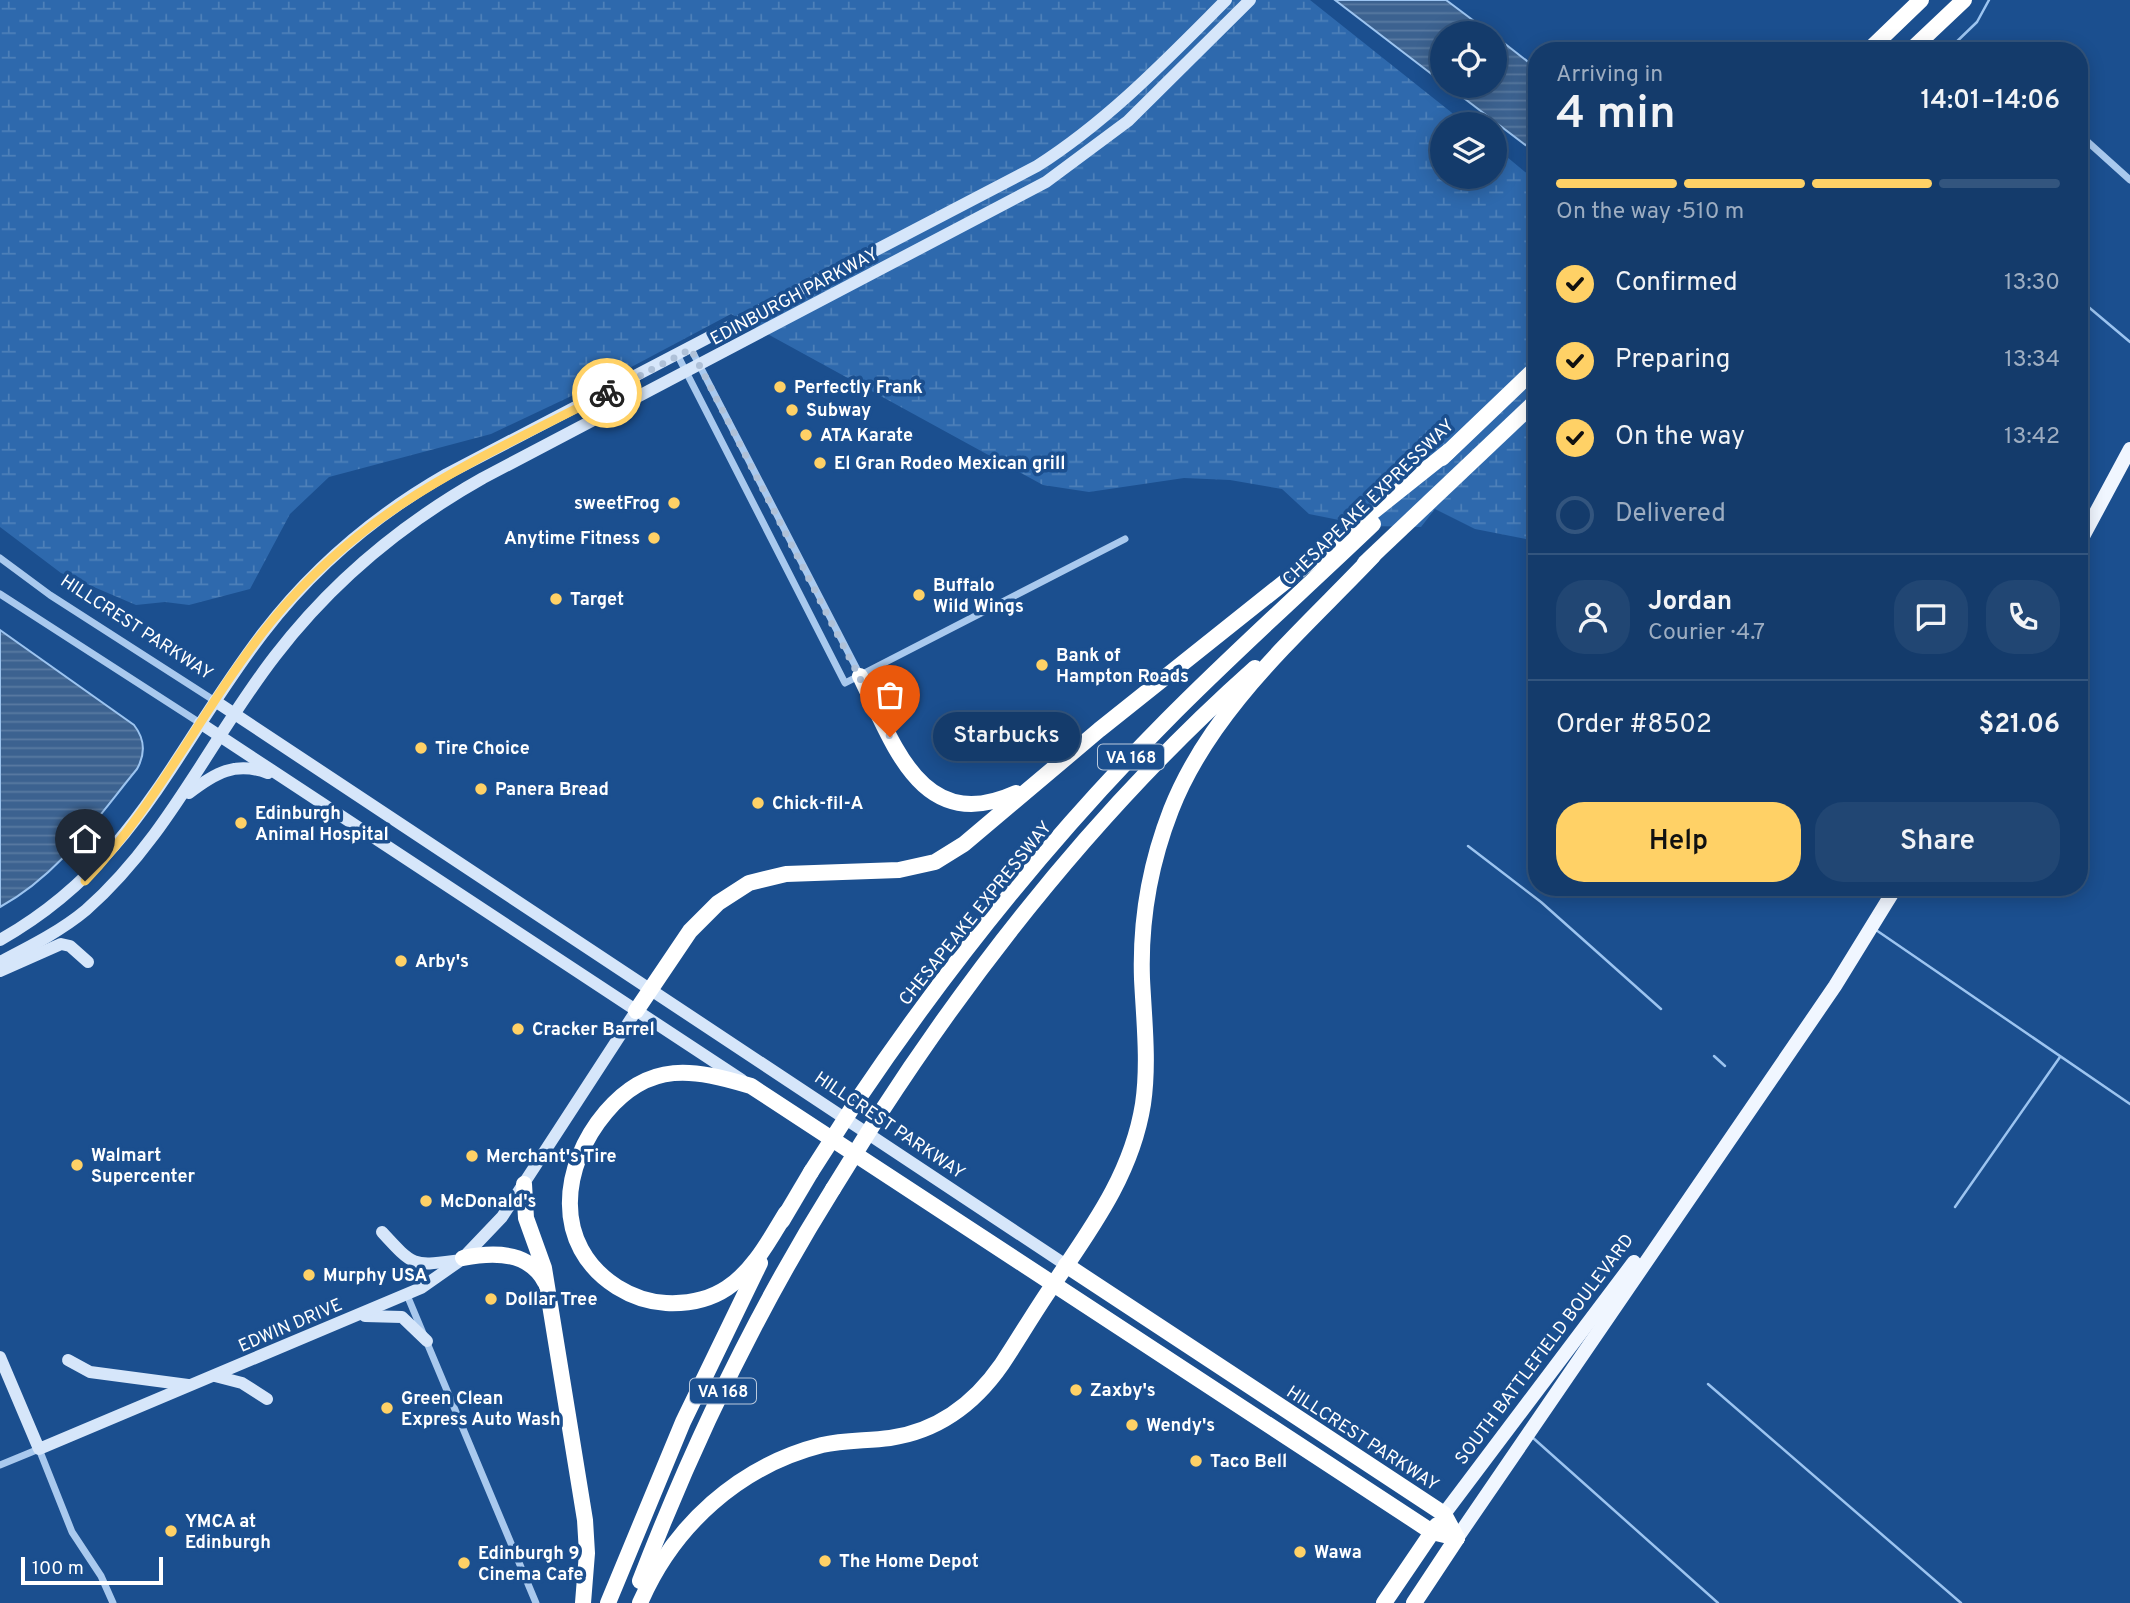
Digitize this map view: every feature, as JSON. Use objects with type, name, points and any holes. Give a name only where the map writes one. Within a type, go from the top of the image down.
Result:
[{"type":"highway","points":[[1877,42],[1921,0]]},
{"type":"highway","points":[[1920,42],[1964,0]]},
{"type":"highway","name":"CHESAPEAKE EXPRESSWAY","points":[[608,1603],[683,1422],[786,1213],[886,1058],[995,914],[1114,775],[1196,691],[1528,376]]},
{"type":"highway","name":"VA 168","points":[[632,1603],[702,1435],[788,1266],[879,1115],[1001,945],[1110,815],[1227,693],[1528,409]]},
{"type":"highway","points":[[636,1011],[704,916],[749,883],[786,874],[899,870],[935,862],[964,844],[1449,450]]},
{"type":"highway","points":[[640,1603],[652,1576],[687,1528],[715,1500],[749,1475],[783,1458],[822,1445],[917,1433],[962,1408],[987,1385],[1115,1191],[1137,1134],[1145,1087],[1142,951],[1146,900],[1156,853],[1178,793],[1218,724],[1373,556]]},
{"type":"highway","points":[[860,676],[904,764],[923,786],[940,797],[949,802],[972,806],[997,802],[1034,785]]},
{"type":"highway","points":[[786,1213],[758,1258],[728,1287],[692,1303],[652,1303],[632,1296],[600,1276],[582,1252],[571,1223],[569,1191],[582,1145],[611,1106],[631,1089],[652,1077],[694,1071],[751,1086],[1432,1532],[1457,1538]]},
{"type":"highway","points":[[524,1184],[526,1218],[544,1268],[548,1288],[584,1520],[587,1553],[583,1603]]},
{"type":"highway","points":[[462,1259],[486,1254],[508,1256],[534,1269],[548,1288]]},
{"type":"highway","name":"HILLCREST PARKWAY","points":[[1066,1265],[1444,1514],[1457,1538]]},
{"type":"highway","name":"SOUTH BATTLEFIELD BOULEVARD","points":[[1384,1603],[1444,1514]]},
{"type":"highway","name":"SOUTH BATTLEFIELD BOULEVARD","points":[[1414,1603],[1457,1538]]},
{"type":"main road","points":[[2088,528],[2129,454]]},
{"type":"main road","name":"SOUTH BATTLEFIELD BOULEVARD","points":[[1457,1538],[1835,986],[1890,896]]},
{"type":"main road","name":"SOUTH BATTLEFIELD BOULEVARD","points":[[1444,1514],[1717,1156]]},
{"type":"street","name":"EDINBURGH PARKWAY","points":[[0,940],[53,906],[85,881],[140,817],[215,701],[287,603],[335,555],[375,522],[447,474],[1008,184],[1053,157],[1120,104],[1226,0]]},
{"type":"street","name":"EDINBURGH PARKWAY","points":[[0,962],[73,919],[108,888],[146,848],[274,657],[319,603],[390,540],[475,482],[1053,177],[1135,115],[1250,0]]},
{"type":"street","points":[[2088,142],[2130,180]]},
{"type":"street","points":[[691,349],[860,676]]},
{"type":"street","points":[[678,356],[845,683],[1125,539]]},
{"type":"street","name":"HILLCREST PARKWAY","points":[[0,558],[50,595],[235,714],[1066,1265]]},
{"type":"street","points":[[0,594],[751,1086]]},
{"type":"street","points":[[181,799],[218,772],[240,767],[265,772],[295,786]]},
{"type":"street","points":[[73,919],[76,897],[85,881]]},
{"type":"street","points":[[0,971],[61,944],[70,946],[88,962]]},
{"type":"street","name":"EDWIN DRIVE","points":[[0,1465],[407,1295],[462,1259],[496,1225],[636,1011]]},
{"type":"street","points":[[382,1232],[413,1263],[424,1265],[462,1259]]},
{"type":"street","points":[[407,1295],[536,1603]]},
{"type":"street","points":[[357,1316],[402,1317],[427,1341]]},
{"type":"street","points":[[0,1357],[72,1532],[101,1576],[113,1603]]},
{"type":"street","points":[[68,1360],[90,1372],[191,1385]]},
{"type":"street","points":[[215,1376],[242,1383],[267,1399]]},
{"type":"green space","points":[[0,0],[1310,0],[1451,112],[1430,112],[1430,189],[1507,189],[1507,157],[1528,174],[1528,539],[1475,529],[1435,509],[1421,527],[1369,526],[1309,514],[1282,489],[1230,480],[1184,478],[1089,492],[1043,485],[731,314],[620,373],[491,434],[329,477],[290,514],[250,589],[189,605],[165,602],[136,605],[61,573],[0,527]]},
{"type":"shaded area","points":[[1335,0],[1446,0],[1474,21],[1430,21],[1430,73]]},
{"type":"shaded area","points":[[1507,45],[1528,62],[1528,147],[1507,131],[1507,112],[1482,112],[1464,98],[1507,98]]},
{"type":"shaded area","points":[[0,630],[134,725],[143,746],[137,769],[75,845],[41,879],[0,907]]},
{"type":"waterway","points":[[1956,42],[1977,22],[1989,0]]},
{"type":"waterway","points":[[2088,307],[2130,342]]},
{"type":"waterway","points":[[1468,846],[1528,892]]},
{"type":"waterway","points":[[1533,896],[1661,1009]]},
{"type":"waterway","points":[[1876,930],[2130,1104]]},
{"type":"waterway","points":[[1714,1056],[1725,1066]]},
{"type":"waterway","points":[[1955,1207],[2060,1057]]},
{"type":"waterway","points":[[1708,1384],[1961,1603]]},
{"type":"waterway","points":[[1532,1437],[1718,1603]]},
{"type":"way so far","points":[[607,393],[691,349],[890,737]]},
{"type":"place","name":"Perfectly Frank","points":[[780,387]]},
{"type":"place","name":"Subway","points":[[792,410]]},
{"type":"place","name":"ATA Karate","points":[[806,435]]},
{"type":"place","name":"El Gran Rodeo Mexican grill","points":[[820,463]]},
{"type":"place","name":"sweetFrog","points":[[674,503]]},
{"type":"place","name":"Anytime Fitness","points":[[654,538]]},
{"type":"place","name":"Buffalo Wild Wings","points":[[919,595]]},
{"type":"place","name":"Target","points":[[556,599]]},
{"type":"place","name":"Bank of Hampton Roads","points":[[1042,665]]},
{"type":"place","name":"Starbucks","points":[[890,737]]},
{"type":"place","name":"Tire Choice","points":[[421,748]]},
{"type":"place","name":"Panera Bread","points":[[481,789]]},
{"type":"place","name":"Chick-fil-A","points":[[758,803]]},
{"type":"place","name":"Edinburgh Animal Hospital","points":[[241,823]]},
{"type":"place","name":"Arby's","points":[[401,961]]},
{"type":"place","name":"Cracker Barrel","points":[[518,1029]]},
{"type":"place","name":"Merchant's Tire","points":[[472,1156]]},
{"type":"place","name":"Walmart Supercenter","points":[[77,1165]]},
{"type":"place","name":"McDonald's","points":[[426,1201]]},
{"type":"place","name":"Murphy USA","points":[[309,1275]]},
{"type":"place","name":"Dollar Tree","points":[[491,1299]]},
{"type":"place","name":"Zaxby's","points":[[1076,1390]]},
{"type":"place","name":"Green Clean Express Auto Wash","points":[[387,1408]]},
{"type":"place","name":"Wendy's","points":[[1132,1425]]},
{"type":"place","name":"Taco Bell","points":[[1196,1461]]},
{"type":"place","name":"YMCA at Edinburgh","points":[[171,1531]]},
{"type":"place","name":"Wawa","points":[[1300,1552]]},
{"type":"place","name":"The Home Depot","points":[[825,1561]]},
{"type":"place","name":"Edinburgh 9 Cinema Cafe","points":[[464,1563]]},
{"type":"route","points":[[85,881],[140,817],[215,701],[261,636],[310,578],[348,543],[432,482],[607,393]]}]
